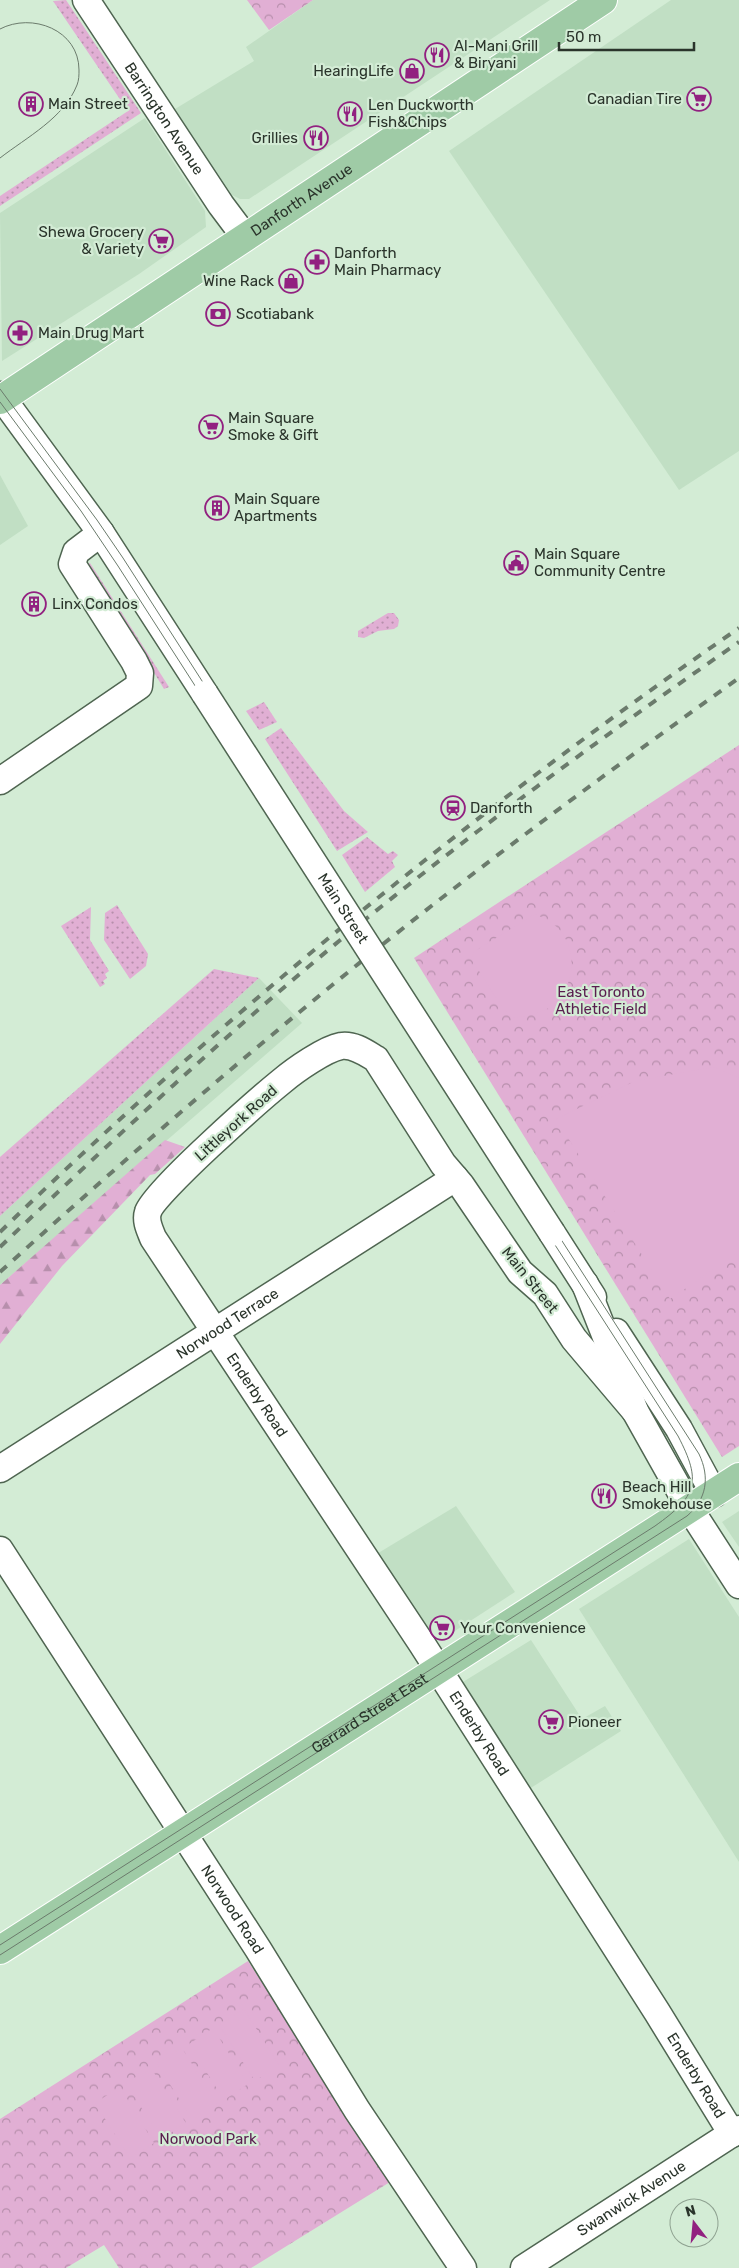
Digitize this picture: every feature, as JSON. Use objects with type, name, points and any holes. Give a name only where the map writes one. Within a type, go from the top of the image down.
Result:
[{"type":"main road","name":"Danforth Avenue","points":[[1,398],[603,0]]},
{"type":"main road","name":"Gerrard Street East","points":[[0,1950],[739,1477]]},
{"type":"street","name":"Barrington Avenue","points":[[86,0],[221,205],[245,237]]},
{"type":"street","name":"Main Street","points":[[1,398],[101,532],[678,1429],[714,1494]]},
{"type":"street","points":[[0,781],[139,686],[140,673],[137,667],[72,564],[76,552],[101,532]]},
{"type":"street","name":"Littleyork Road","points":[[152,1238],[148,1224],[148,1212],[154,1201],[283,1080],[322,1054],[342,1046],[361,1049]]},
{"type":"street","name":"Main Street","points":[[361,1049],[376,1059],[443,1164],[455,1178],[520,1272],[545,1294],[574,1338],[635,1411]]},
{"type":"street","name":"Norwood Terrace","points":[[0,1469],[455,1178]]},
{"type":"street","name":"Enderby Road","points":[[152,1238],[213,1332],[228,1350],[438,1670],[657,2012],[736,2131]]},
{"type":"street","name":"Main Street","points":[[585,1284],[635,1411],[690,1509],[739,1586]]},
{"type":"street","name":"Norwood Road","points":[[0,1550],[183,1834],[357,2110],[463,2268]]},
{"type":"street","name":"Swanwick Avenue","points":[[524,2268],[736,2131]]},
{"type":"shaded area","points":[[313,0],[550,0],[249,199],[240,199],[232,195],[175,109],[254,61],[246,47]]},
{"type":"shaded area","points":[[671,0],[739,0],[739,451],[679,490],[449,151]]},
{"type":"shaded area","points":[[145,118],[205,211],[206,227],[139,274],[2,361],[0,213]]},
{"type":"shaded area","points":[[0,475],[28,526],[0,545]]},
{"type":"shaded area","points":[[259,978],[302,1023],[0,1285],[0,1216]]},
{"type":"shaded area","points":[[456,1506],[515,1592],[447,1636],[436,1638],[427,1634],[375,1555]]},
{"type":"shaded area","points":[[739,1511],[739,1547],[722,1522]]},
{"type":"shaded area","points":[[689,1539],[739,1617],[739,1862],[579,1609]]},
{"type":"shaded area","points":[[531,1640],[582,1719],[605,1706],[621,1731],[526,1791],[458,1685]]},
{"type":"green space","points":[[66,0],[141,113],[0,206],[0,196],[128,111],[53,1]]},
{"type":"green space","points":[[247,0],[313,0],[269,30]]},
{"type":"green space","points":[[90,563],[169,687],[164,689],[88,564]]},
{"type":"green space","points":[[388,613],[394,613],[399,620],[398,626],[394,629],[378,631],[364,638],[358,637],[358,631]]},
{"type":"green space","points":[[264,702],[277,722],[259,730],[246,711]]},
{"type":"green space","points":[[281,728],[344,811],[368,832],[337,851],[265,739]]},
{"type":"green space","name":"East Toronto Athletic Field","points":[[739,745],[739,1446],[722,1457],[414,958]]},
{"type":"green space","points":[[367,837],[388,854],[393,851],[398,855],[392,861],[395,867],[365,892],[342,855]]},
{"type":"green space","points":[[117,905],[148,954],[146,966],[130,979],[104,940],[105,913]]},
{"type":"green space","points":[[91,907],[90,940],[109,971],[105,974],[107,978],[103,981],[105,984],[100,987],[61,926]]},
{"type":"green space","points":[[535,914],[552,923],[561,931],[567,941],[571,952],[570,976],[567,987],[561,997],[549,1008],[539,1013],[512,1018],[494,995],[471,958],[475,951]]},
{"type":"green space","points":[[214,969],[259,978],[0,1216],[0,1157]]},
{"type":"green space","points":[[714,1067],[739,1078],[739,1252],[670,1299],[556,1119],[635,1081]]},
{"type":"green space","points":[[165,1140],[185,1147],[155,1174],[150,1175],[62,1266],[0,1344],[0,1285]]},
{"type":"green space","name":"Norwood Park","points":[[248,1961],[390,2182],[251,2268],[119,2268],[104,2245],[66,2268],[0,2268],[0,2119]]},
{"type":"green space","points":[[244,2009],[279,2065],[255,2081],[219,2025]]},
{"type":"green space","points":[[213,2028],[248,2084],[224,2100],[189,2044]]},
{"type":"green space","points":[[182,2048],[217,2104],[192,2119],[157,2064]]},
{"type":"green space","points":[[151,2068],[186,2123],[161,2139],[126,2083]]},
{"type":"green space","points":[[120,2087],[154,2143],[130,2158],[95,2103]]},
{"type":"tram line","points":[[0,29],[13,24],[26,23],[52,28],[71,44],[77,56],[79,70],[77,85],[63,107],[44,126],[0,158]]},
{"type":"tram line","points":[[0,389],[123,558],[699,1454],[705,1471],[705,1487],[702,1495],[699,1502],[687,1516],[0,1955]]},
{"type":"tram line","points":[[0,402],[81,511],[118,566],[678,1436],[686,1452],[692,1477],[691,1487],[680,1506],[655,1526],[0,1945]]},
{"type":"railway","points":[[0,1232],[175,1070],[265,991],[357,915],[545,768],[739,628]]},
{"type":"railway","points":[[0,1247],[94,1158],[238,1027],[387,902],[517,802],[649,705],[739,642]]},
{"type":"railway","points":[[0,1272],[201,1095],[375,950],[529,831],[739,678]]},
{"type":"place","name":"Al-Mani Grill & Biryani","points":[[437,55]]},
{"type":"place","name":"HearingLife","points":[[412,71]]},
{"type":"place","name":"Canadian Tire","points":[[699,99]]},
{"type":"place","name":"Main Street","points":[[31,104]]},
{"type":"place","name":"Len Duckworth Fish&Chips","points":[[350,114]]},
{"type":"place","name":"Grillies","points":[[316,138]]},
{"type":"place","name":"Shewa Grocery & Variety","points":[[161,241]]},
{"type":"place","name":"Danforth Main Pharmacy","points":[[317,262]]},
{"type":"place","name":"Wine Rack","points":[[291,281]]},
{"type":"place","name":"Scotiabank","points":[[218,314]]},
{"type":"place","name":"Main Drug Mart","points":[[20,333]]},
{"type":"place","name":"Main Square Smoke & Gift","points":[[211,427]]},
{"type":"place","name":"Main Square Apartments","points":[[217,508]]},
{"type":"place","name":"Main Square Community Centre","points":[[516,563]]},
{"type":"place","name":"Linx Condos","points":[[34,604]]},
{"type":"place","name":"Danforth","points":[[453,808]]},
{"type":"place","name":"Beach Hill Smokehouse","points":[[604,1496]]},
{"type":"place","name":"Your Convenience","points":[[442,1628]]},
{"type":"place","name":"Pioneer","points":[[551,1722]]}]
